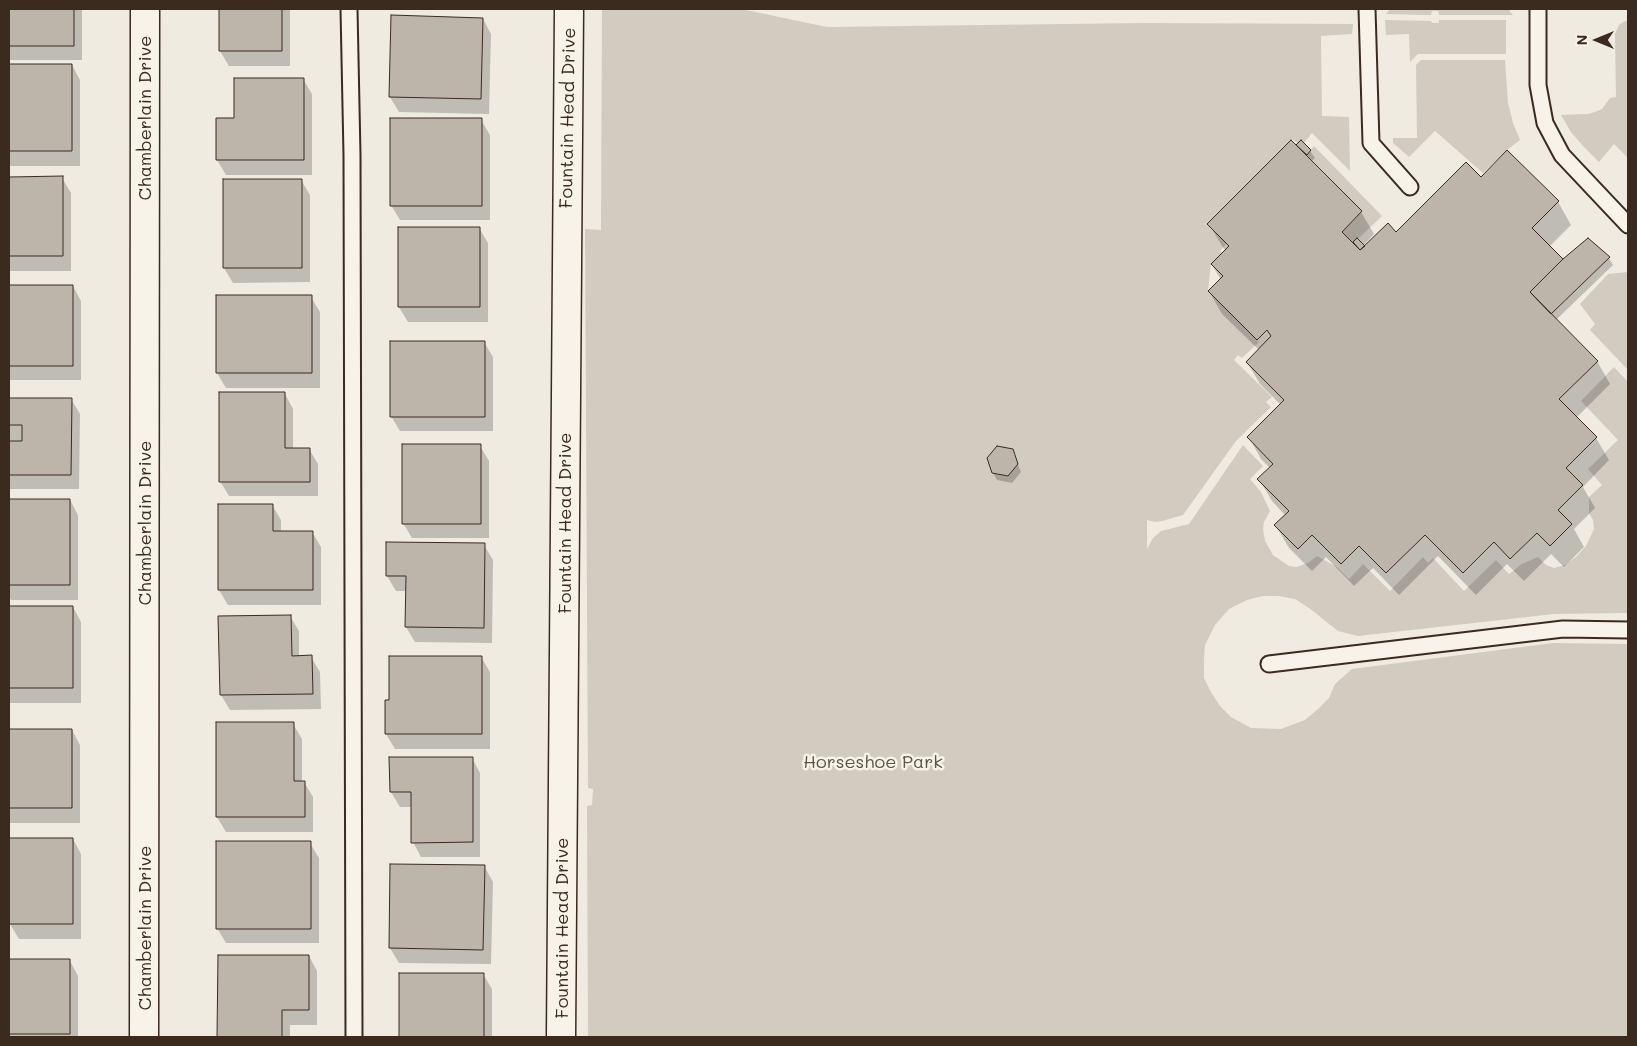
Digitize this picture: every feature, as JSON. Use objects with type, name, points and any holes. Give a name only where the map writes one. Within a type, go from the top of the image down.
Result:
[{"type":"street","name":"Chamberlain Drive","points":[[144,1037],[145,9]]},
{"type":"street","name":"Fountain Head Drive","points":[[561,1037],[569,9]]},
{"type":"lane","points":[[349,9],[352,155],[354,1037]]},
{"type":"lane","points":[[1367,9],[1371,143],[1410,188]]},
{"type":"lane","points":[[1538,9],[1538,85],[1544,123],[1562,155],[1628,225]]},
{"type":"lane","points":[[1270,664],[1563,629],[1628,630]]},
{"type":"green space","name":"Horseshoe Park","points":[[602,9],[741,9],[827,27],[1145,23],[1353,24],[1352,34],[1321,36],[1322,116],[1349,117],[1350,171],[1312,133],[1304,143],[1301,140],[1298,144],[1292,139],[1208,224],[1227,243],[1220,251],[1222,253],[1211,264],[1208,291],[1259,342],[1242,358],[1238,355],[1234,360],[1272,397],[1266,402],[1271,407],[1236,441],[1183,515],[1156,522],[1147,520],[1147,549],[1153,538],[1161,531],[1189,524],[1243,445],[1263,466],[1250,479],[1261,492],[1270,511],[1264,522],[1265,541],[1273,555],[1289,566],[1297,567],[1308,563],[1317,556],[1337,567],[1349,579],[1363,564],[1390,591],[1423,557],[1428,563],[1433,558],[1464,591],[1496,560],[1509,574],[1522,564],[1538,557],[1546,565],[1554,568],[1565,565],[1586,546],[1594,529],[1593,520],[1589,513],[1589,497],[1602,485],[1588,469],[1618,440],[1581,401],[1614,367],[1628,382],[1628,613],[1554,614],[1358,636],[1338,631],[1295,599],[1263,596],[1247,600],[1229,609],[1215,625],[1205,645],[1204,678],[1220,706],[1231,717],[1251,728],[1281,729],[1305,720],[1329,698],[1335,684],[1352,669],[1553,643],[1628,644],[1628,1037],[588,1037],[587,806],[592,805],[593,789],[588,788],[585,229],[601,230]]},
{"type":"green space","points":[[1390,9],[1508,9],[1513,15],[1439,15],[1438,11],[1432,11],[1431,15],[1386,14]]},
{"type":"green space","points":[[1385,20],[1431,21],[1432,23],[1439,23],[1439,20],[1506,20],[1506,54],[1418,54],[1410,62],[1409,34],[1386,35]]},
{"type":"green space","points":[[1628,21],[1628,158],[1614,144],[1599,162],[1571,132],[1561,115],[1595,112],[1602,109],[1610,98],[1616,97],[1615,34],[1619,25]]},
{"type":"green space","points":[[1421,60],[1505,60],[1508,103],[1520,140],[1483,173],[1435,131],[1409,157],[1393,143],[1393,138],[1417,138],[1416,65]]},
{"type":"green space","points":[[1314,146],[1382,216],[1353,242],[1342,232],[1362,211],[1307,155]]},
{"type":"green space","points":[[1628,272],[1628,370],[1590,330],[1595,324],[1580,304],[1608,274]]},
{"type":"building","points":[[9,9],[74,9],[74,46],[9,46]]},
{"type":"building","points":[[219,9],[282,9],[282,51],[219,51]]},
{"type":"building","points":[[391,15],[483,18],[481,99],[389,97]]},
{"type":"building","points":[[9,64],[72,64],[72,151],[9,151]]},
{"type":"building","points":[[234,78],[304,78],[304,160],[216,160],[216,118],[234,118]]},
{"type":"building","points":[[390,118],[482,118],[482,206],[390,206]]},
{"type":"building","points":[[1291,140],[1362,211],[1342,232],[1360,250],[1388,223],[1396,232],[1466,162],[1481,177],[1507,150],[1559,201],[1532,228],[1563,259],[1530,292],[1598,361],[1559,399],[1597,437],[1566,468],[1583,485],[1558,510],[1572,524],[1550,546],[1537,533],[1510,559],[1494,542],[1463,573],[1425,535],[1386,573],[1359,546],[1341,564],[1312,535],[1298,549],[1274,525],[1289,511],[1257,479],[1273,464],[1247,437],[1284,400],[1246,362],[1271,336],[1267,330],[1257,340],[1208,291],[1223,276],[1211,264],[1229,246],[1207,224]]},
{"type":"building","points":[[1301,140],[1311,150],[1307,155],[1296,145]]},
{"type":"building","points":[[63,176],[63,256],[9,256],[9,177]]},
{"type":"building","points":[[223,179],[302,179],[302,268],[223,268]]},
{"type":"building","points":[[398,227],[480,227],[480,307],[398,307]]},
{"type":"building","points":[[1357,238],[1365,246],[1360,250],[1353,242]]},
{"type":"building","points":[[1588,238],[1610,257],[1551,314],[1530,292],[1563,259]]},
{"type":"building","points":[[9,285],[73,285],[73,366],[9,366]]},
{"type":"building","points":[[216,295],[312,295],[312,373],[216,373]]},
{"type":"building","points":[[390,341],[485,341],[485,417],[390,417]]},
{"type":"building","points":[[219,392],[285,392],[285,448],[310,448],[310,482],[219,482]]},
{"type":"building","points":[[9,398],[72,398],[71,475],[9,475],[9,441],[22,441],[22,425],[9,425]]},
{"type":"building","points":[[402,444],[481,444],[481,524],[402,524]]},
{"type":"building","points":[[997,446],[1013,449],[1018,464],[1008,476],[992,473],[987,458]]},
{"type":"building","points":[[9,499],[70,499],[70,585],[9,585]]},
{"type":"building","points":[[218,504],[273,504],[273,531],[313,531],[313,590],[218,590]]},
{"type":"building","points":[[386,542],[485,543],[484,628],[405,627],[406,576],[386,576]]},
{"type":"building","points":[[9,606],[73,606],[73,688],[9,688]]},
{"type":"building","points":[[291,615],[292,656],[312,655],[313,694],[220,695],[218,616]]},
{"type":"building","points":[[389,656],[482,656],[482,734],[385,734],[385,700],[389,700]]},
{"type":"building","points":[[216,722],[294,722],[294,781],[305,781],[305,817],[216,817]]},
{"type":"building","points":[[9,729],[72,729],[72,808],[9,808]]},
{"type":"building","points":[[389,757],[473,757],[473,842],[411,843],[411,792],[390,792]]},
{"type":"building","points":[[9,838],[73,838],[73,924],[9,924]]},
{"type":"building","points":[[216,841],[311,841],[311,929],[216,929]]},
{"type":"building","points":[[390,864],[485,865],[483,950],[389,948]]},
{"type":"building","points":[[218,955],[309,955],[309,1010],[282,1010],[282,1037],[217,1037]]},
{"type":"building","points":[[9,959],[70,959],[70,1034],[9,1034]]},
{"type":"building","points":[[399,973],[484,973],[484,1037],[399,1037]]}]
